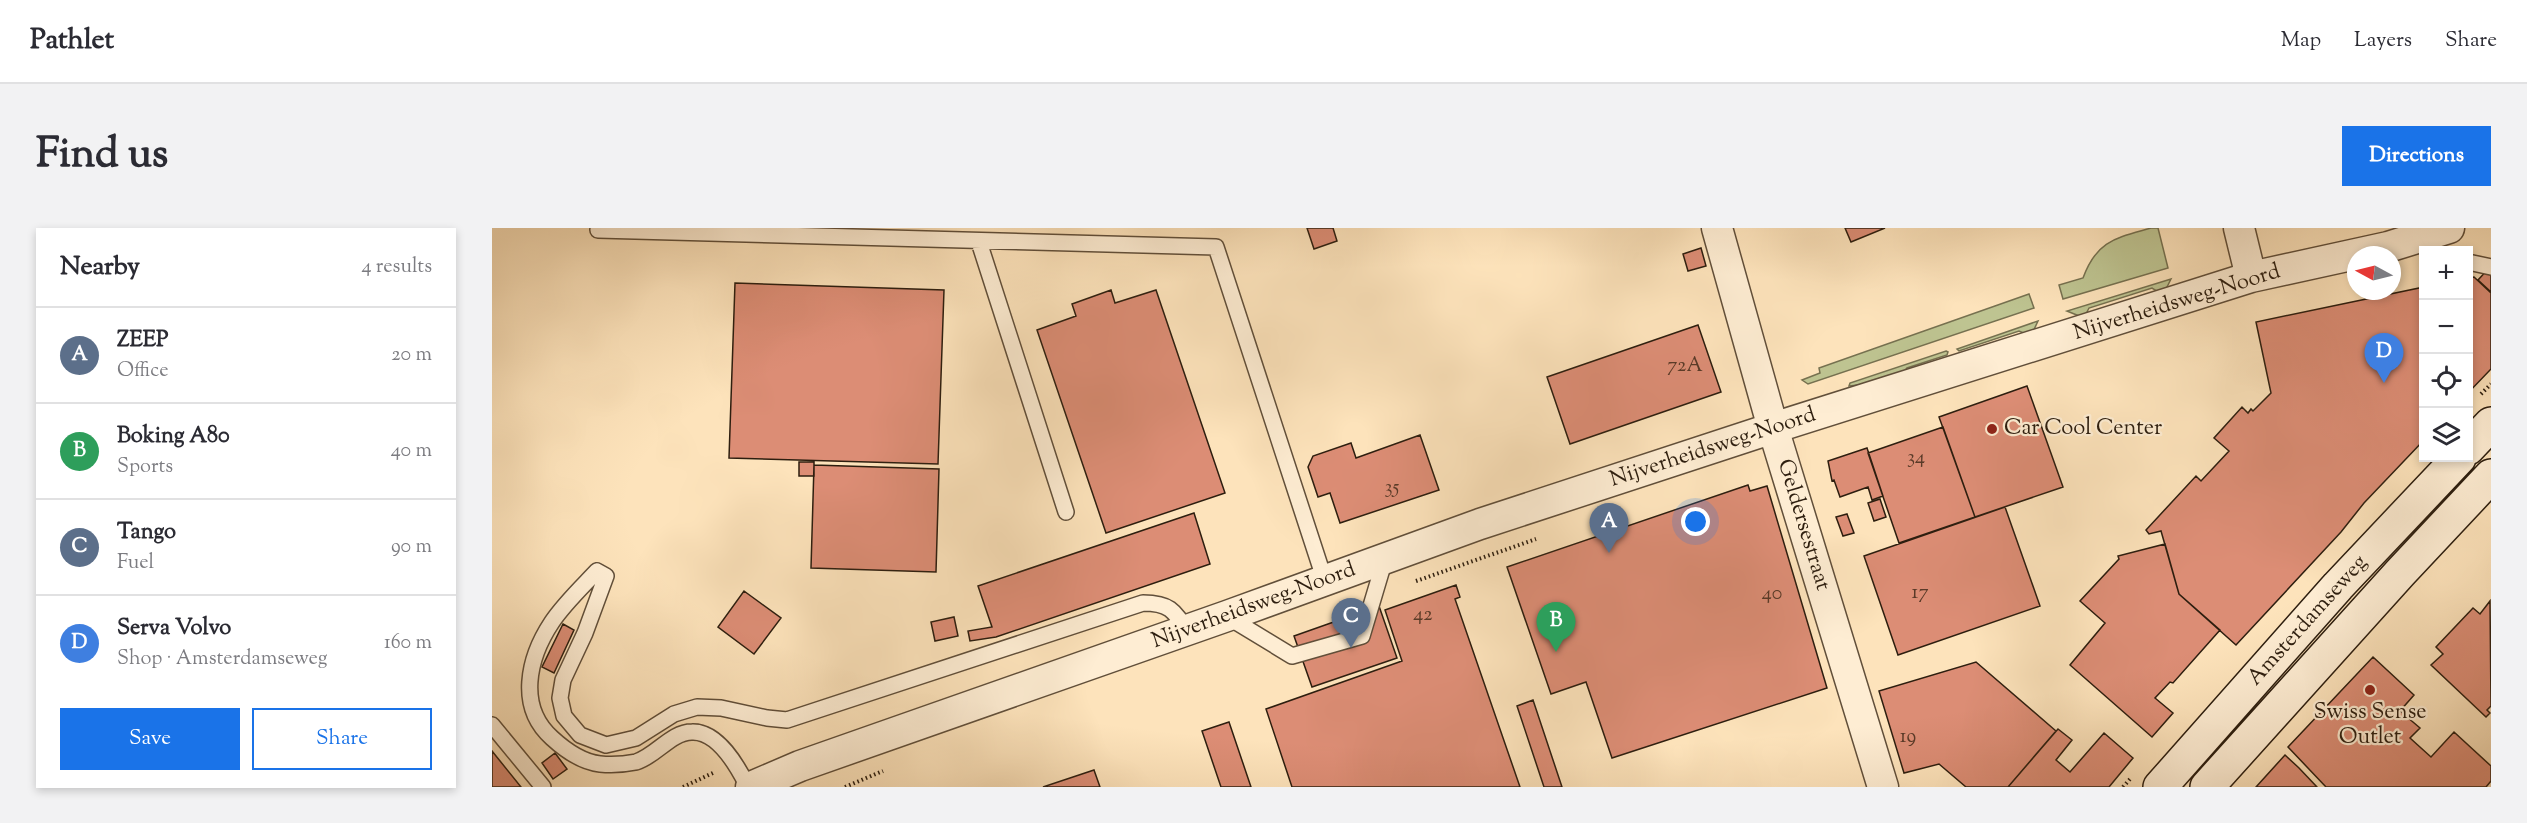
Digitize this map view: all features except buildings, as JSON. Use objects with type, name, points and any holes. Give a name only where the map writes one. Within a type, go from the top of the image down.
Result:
[{"type":"main road","points":[[2473,444],[2491,424]]},
{"type":"main road","name":"Amsterdamseweg","points":[[2160,787],[2338,586],[2455,462]]},
{"type":"main road","name":"Amsterdamseweg","points":[[2207,787],[2491,476]]},
{"type":"street","name":"Geldersestraat","points":[[1717,228],[1777,441],[1883,787]]},
{"type":"street","points":[[2239,228],[2251,277]]},
{"type":"street","name":"Nijverheidsweg-Noord","points":[[2391,246],[2449,228]]},
{"type":"street","name":"Nijverheidsweg-Noord","points":[[749,787],[800,766],[1187,631],[1480,524],[1777,441],[2251,277],[2347,256]]},
{"type":"lane","points":[[598,230],[1216,248],[1325,581]]},
{"type":"lane","points":[[979,242],[1066,512]]},
{"type":"lane","points":[[2401,250],[2419,253]]},
{"type":"lane","points":[[2473,263],[2491,267]]},
{"type":"lane","points":[[1227,616],[1292,656],[1362,636],[1384,559]]},
{"type":"lane","points":[[749,787],[736,763],[715,740],[693,731],[677,736],[637,762],[598,764],[566,751],[543,730],[530,706],[528,684],[538,649],[552,622],[597,571],[606,576],[585,633],[563,680],[560,698],[564,716],[580,735],[606,745],[636,738],[674,714],[697,707],[721,708],[787,720],[1143,603],[1158,603],[1174,610],[1187,631]]},
{"type":"lane","points":[[492,725],[543,787]]},
{"type":"green space","points":[[2158,228],[2168,268],[2063,299],[2059,285],[2083,278],[2101,248],[2118,238]]},
{"type":"green space","points":[[2171,279],[2163,295],[2152,288],[2089,308],[2084,318],[2067,311]]},
{"type":"green space","points":[[2029,294],[2034,308],[1808,384],[1802,380],[1820,373],[1819,368]]},
{"type":"green space","points":[[2038,321],[2031,336],[2019,331],[1959,351],[1957,349]]},
{"type":"green space","points":[[1946,351],[1947,355],[1907,368],[1897,381],[1849,386],[1850,383]]},
{"type":"place","name":"Serva Volvo","points":[[2384,383]]},
{"type":"place","name":"Car Cool Center","points":[[1992,429]]},
{"type":"place","name":"ZEEP","points":[[1609,553]]},
{"type":"place","name":"Tango","points":[[1351,648]]},
{"type":"place","name":"Boking A80","points":[[1556,652]]},
{"type":"place","name":"Swiss Sense Outlet","points":[[2370,690]]}]
